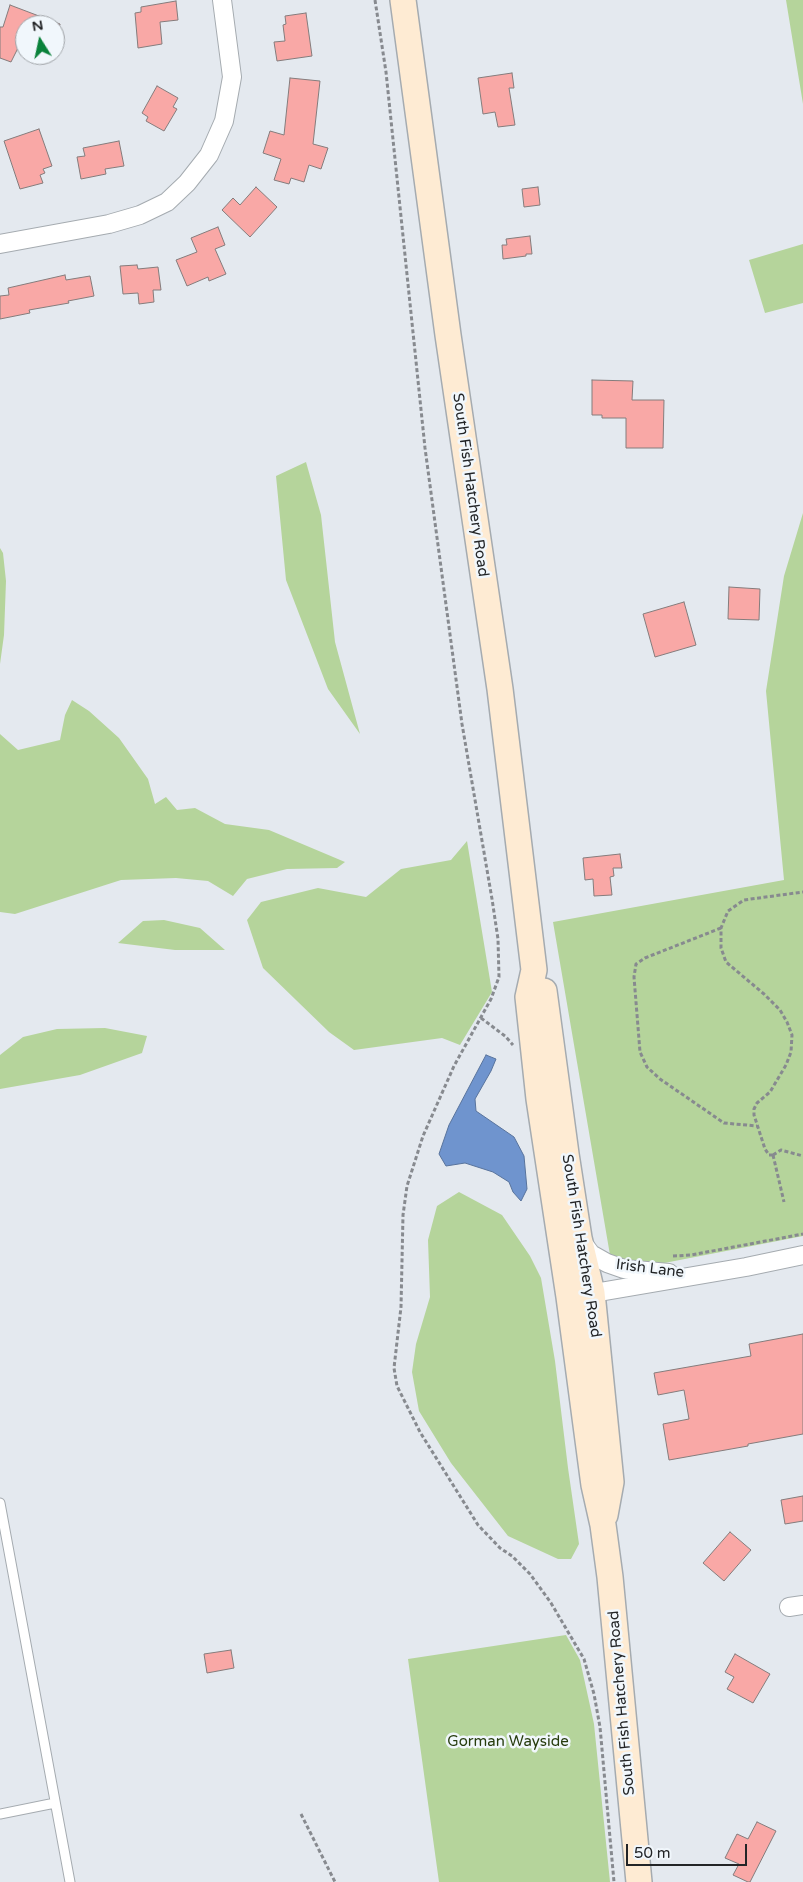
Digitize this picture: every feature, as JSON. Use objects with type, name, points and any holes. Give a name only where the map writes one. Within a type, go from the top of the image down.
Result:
[{"type":"main road","name":"South Fish Hatchery Road","points":[[402,0],[500,689],[534,970],[528,997],[539,1099],[581,1295],[611,1482],[603,1525],[612,1597],[639,1882]]},
{"type":"main road","name":"South Fish Hatchery Road","points":[[534,970],[546,993],[566,1154],[579,1238],[581,1295]]},
{"type":"street","points":[[0,244],[109,224],[140,215],[167,202],[187,183],[209,155],[224,122],[232,77],[222,0]]},
{"type":"street","name":"Irish Lane","points":[[579,1238],[597,1259],[624,1269],[656,1273],[702,1275]]},
{"type":"street","name":"Irish Lane","points":[[581,1295],[702,1275],[803,1255]]},
{"type":"lane","points":[[0,1503],[70,1882]]},
{"type":"lane","points":[[0,1814],[55,1803]]},
{"type":"path","points":[[375,0],[386,72],[425,448],[462,724],[498,938],[499,977],[492,999],[465,1043],[423,1136],[407,1186],[403,1215],[401,1307],[394,1368],[397,1386],[416,1425],[473,1517],[500,1548],[512,1556],[530,1574],[551,1603],[584,1659],[594,1694],[600,1727],[614,1882]]},
{"type":"path","points":[[803,892],[744,900],[728,911],[721,928],[721,948],[726,962],[780,1010],[792,1036],[791,1052],[786,1065],[770,1092],[754,1109],[757,1126],[765,1149],[769,1155],[774,1155],[781,1150],[803,1156]]},
{"type":"path","points":[[721,928],[645,958],[636,964],[634,977],[640,1052],[647,1068],[660,1079],[724,1123],[757,1126]]},
{"type":"path","points":[[481,1018],[505,1036]]},
{"type":"path","points":[[774,1155],[784,1202]]},
{"type":"path","points":[[666,1257],[691,1255],[803,1234]]},
{"type":"path","points":[[302,1814],[335,1882]]},
{"type":"green space","points":[[786,0],[803,0],[803,104]]},
{"type":"green space","points":[[803,244],[803,303],[765,313],[749,260]]},
{"type":"green space","points":[[306,462],[321,515],[335,642],[360,734],[328,689],[286,580],[276,476]]},
{"type":"green space","points":[[803,513],[803,1236],[654,1265],[627,1262],[610,1255],[553,922],[784,880],[766,691],[784,576]]},
{"type":"green space","points":[[0,548],[3,553],[6,581],[4,635],[0,664]]},
{"type":"green space","points":[[72,700],[89,711],[119,738],[148,779],[155,804],[166,797],[177,810],[195,808],[225,824],[269,830],[345,862],[337,868],[287,869],[247,879],[233,896],[208,881],[176,878],[121,880],[15,914],[0,912],[0,734],[18,750],[60,740],[65,715]]},
{"type":"green space","points":[[467,841],[492,992],[460,1045],[442,1038],[354,1050],[329,1032],[263,968],[247,920],[261,902],[318,888],[366,897],[401,869],[451,860]]},
{"type":"green space","points":[[164,920],[200,928],[225,950],[175,950],[118,943],[143,921]]},
{"type":"green space","points":[[105,1028],[147,1036],[142,1053],[80,1075],[0,1089],[0,1055],[23,1037],[57,1029]]},
{"type":"green space","points":[[459,1192],[502,1215],[530,1256],[541,1278],[555,1361],[579,1544],[571,1559],[558,1559],[508,1536],[451,1463],[419,1411],[412,1372],[416,1344],[430,1297],[428,1240],[437,1206]]},
{"type":"green space","name":"Gorman Wayside","points":[[566,1635],[580,1660],[594,1724],[610,1882],[439,1882],[408,1659]]},
{"type":"water","points":[[486,1055],[496,1059],[475,1099],[476,1111],[514,1137],[524,1156],[527,1189],[521,1201],[513,1192],[509,1182],[493,1172],[465,1163],[446,1166],[439,1154],[449,1125]]},
{"type":"building","points":[[176,1],[178,20],[160,22],[162,44],[138,48],[135,13],[141,12],[141,7]]},
{"type":"building","points":[[10,5],[36,15],[15,15],[15,54],[11,62],[0,58],[0,27],[3,27]]},
{"type":"building","points":[[306,13],[312,56],[277,61],[274,42],[285,41],[283,25],[286,24],[285,16]]},
{"type":"building","points":[[512,73],[514,88],[509,88],[515,125],[498,127],[495,112],[483,114],[478,78]]},
{"type":"building","points":[[290,78],[320,81],[313,144],[328,148],[321,169],[309,165],[304,182],[291,178],[289,184],[274,180],[281,159],[263,153],[270,131],[284,135]]},
{"type":"building","points":[[157,86],[178,98],[173,107],[177,109],[164,131],[146,121],[148,117],[142,113]]},
{"type":"building","points":[[39,129],[52,166],[43,169],[45,173],[40,175],[43,183],[20,189],[4,141]]},
{"type":"building","points":[[119,141],[124,166],[105,169],[106,174],[81,179],[77,157],[85,156],[83,148]]},
{"type":"building","points":[[256,187],[277,207],[250,237],[222,210],[233,198],[240,205]]},
{"type":"building","points":[[538,187],[540,205],[524,207],[522,189]]},
{"type":"building","points":[[218,227],[225,245],[215,249],[226,274],[209,281],[208,277],[187,286],[176,260],[197,252],[191,238]]},
{"type":"building","points":[[530,236],[532,254],[503,259],[502,245],[507,245],[506,239]]},
{"type":"building","points":[[137,265],[138,269],[158,267],[161,290],[153,290],[154,302],[139,304],[138,293],[123,294],[120,266]]},
{"type":"building","points":[[65,275],[66,280],[90,276],[94,296],[68,301],[69,303],[29,310],[30,313],[0,319],[0,296],[9,295],[8,288]]},
{"type":"building","points":[[592,380],[633,381],[632,400],[664,400],[663,448],[626,448],[626,418],[602,418],[602,415],[592,415]]},
{"type":"building","points":[[729,587],[760,589],[759,620],[728,619]]},
{"type":"building","points":[[684,602],[696,645],[655,657],[643,614]]},
{"type":"building","points":[[620,854],[622,868],[613,868],[614,876],[610,877],[612,895],[594,896],[593,879],[585,880],[583,858]]},
{"type":"building","points":[[803,1334],[803,1434],[669,1460],[663,1424],[689,1419],[684,1390],[658,1395],[654,1373],[751,1356],[749,1344]]},
{"type":"building","points":[[803,1496],[803,1521],[785,1524],[781,1500]]},
{"type":"building","points":[[730,1532],[751,1550],[724,1581],[703,1563]]},
{"type":"building","points":[[231,1650],[234,1668],[207,1673],[204,1654]]},
{"type":"building","points":[[735,1654],[770,1674],[753,1703],[727,1689],[734,1677],[725,1672]]},
{"type":"building","points":[[757,1822],[776,1831],[750,1882],[748,1882],[733,1875],[739,1864],[725,1858],[737,1834],[748,1839]]}]
